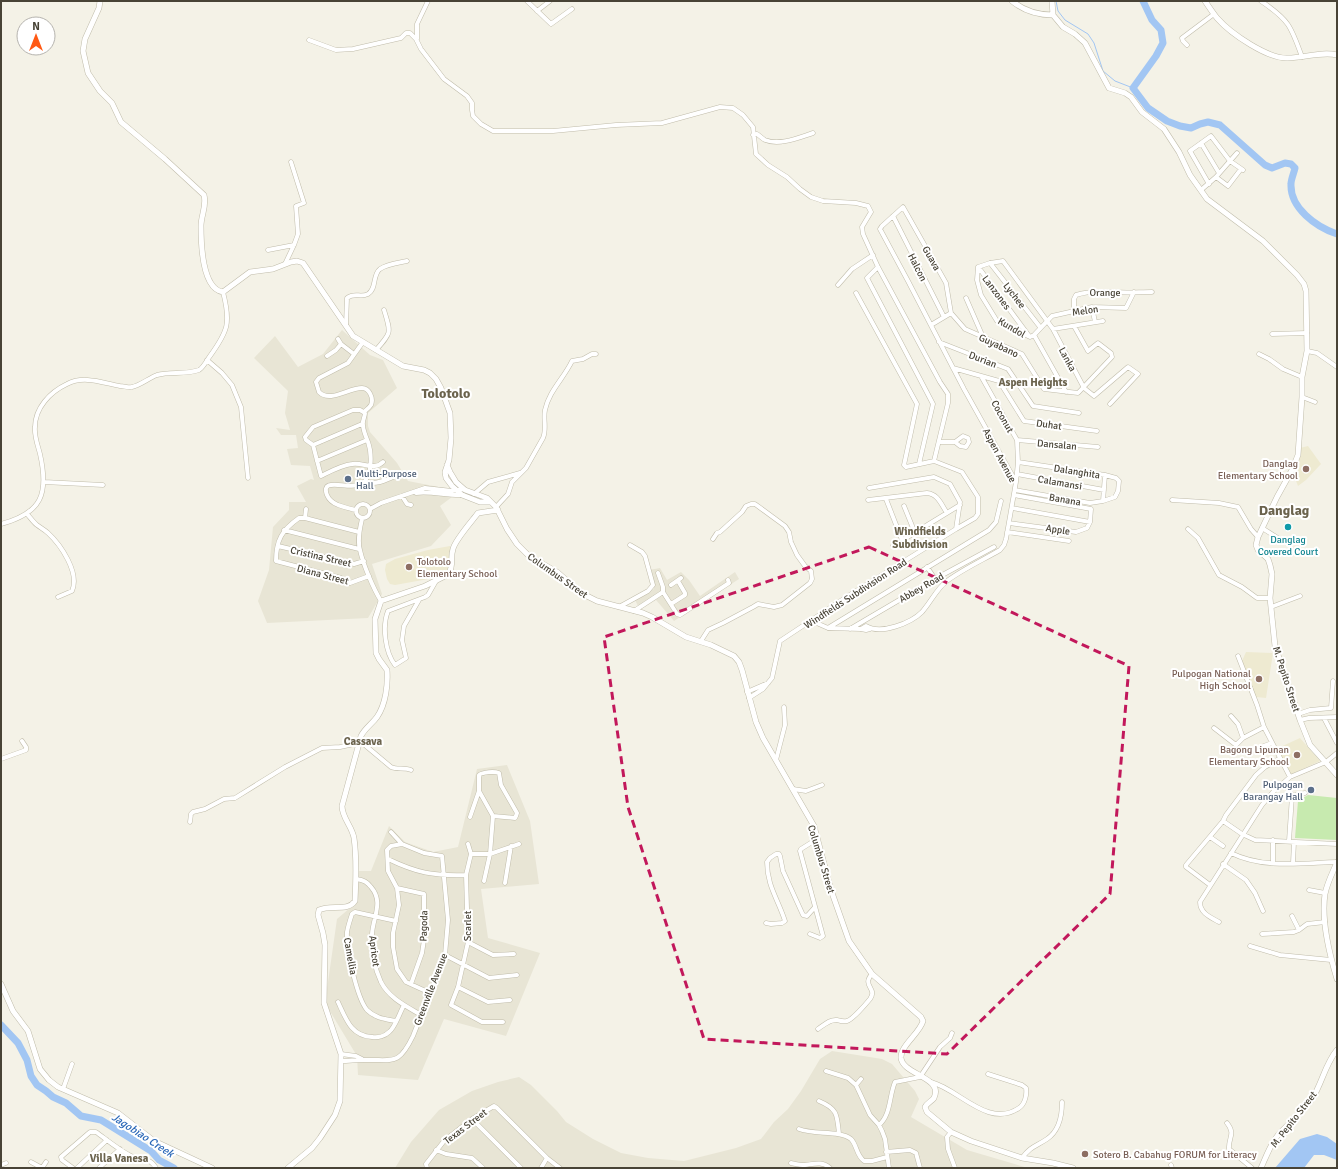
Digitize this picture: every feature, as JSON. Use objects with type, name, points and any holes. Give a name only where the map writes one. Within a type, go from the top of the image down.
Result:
[{"type":"street","points":[[100,1],[99,8],[85,39],[83,51],[88,73],[100,91],[112,103],[121,122],[165,159],[204,195],[206,202],[201,224],[202,244],[207,276],[213,287],[219,292],[223,292],[250,272],[273,269],[291,262],[297,261],[303,263],[353,336],[403,366],[424,370],[430,374],[441,388],[450,413],[451,438],[448,465]]},
{"type":"street","points":[[416,39],[417,24],[428,1]]},
{"type":"street","points":[[527,1],[551,24],[572,9]]},
{"type":"street","points":[[537,11],[550,1]]},
{"type":"street","points":[[1012,1],[1019,7],[1030,12],[1042,15],[1053,15]]},
{"type":"street","points":[[1052,1],[1053,15],[1063,27],[1075,34],[1085,43],[1109,88],[1125,93],[1131,97],[1142,112],[1164,129],[1179,152],[1190,175],[1207,199],[1258,238],[1297,275],[1304,284],[1306,291],[1307,351],[1302,377],[1298,455],[1296,463],[1277,497],[1260,533]]},
{"type":"street","points":[[1205,1],[1214,14],[1228,29],[1264,53],[1283,58],[1328,54],[1337,55]]},
{"type":"street","points":[[1261,1],[1290,26],[1302,57]]},
{"type":"street","points":[[1187,45],[1182,38],[1214,14]]},
{"type":"street","points":[[309,40],[336,50],[353,49],[401,38],[406,33],[410,33],[416,39],[421,49],[441,75],[468,96],[472,103],[473,116],[481,124],[493,130],[553,131],[616,125],[662,123],[720,107],[733,108],[743,115],[753,127],[756,154],[768,165],[787,177],[800,189],[811,197],[822,201],[856,203],[868,206],[870,209],[871,212],[862,227],[863,234],[878,267],[940,382],[948,394],[948,403],[934,461],[906,467],[904,465],[916,404],[856,293]]},
{"type":"street","points":[[753,135],[757,134],[765,140],[773,142],[788,140],[814,133]]},
{"type":"street","points":[[1201,143],[1218,175],[1228,186],[1242,169],[1230,161],[1211,136],[1201,143],[1190,151],[1208,184]]},
{"type":"street","points":[[1201,190],[1218,175],[1237,153]]},
{"type":"street","points":[[285,264],[298,234],[296,206],[304,202],[290,162]]},
{"type":"street","name":"Guava","points":[[893,216],[903,207],[946,283],[951,312]]},
{"type":"street","name":"Aspen Avenue","points":[[812,622],[828,628],[850,630],[883,630],[897,626],[916,617],[926,607],[947,580],[1000,550],[1004,545],[1008,532],[1016,482],[953,368],[880,229],[893,216]]},
{"type":"street","name":"Halcon","points":[[893,216],[944,317]]},
{"type":"street","points":[[268,250],[294,245]]},
{"type":"street","points":[[291,251],[291,262]]},
{"type":"street","points":[[838,285],[852,269],[873,255]]},
{"type":"street","points":[[346,326],[347,298],[351,295],[363,295],[369,293],[379,270],[407,261]]},
{"type":"street","name":"Lanka","points":[[990,263],[1003,261],[1046,322],[1053,329],[1084,388]]},
{"type":"street","points":[[978,268],[990,263]]},
{"type":"street","name":"Lychee","points":[[990,263],[1040,328]]},
{"type":"street","points":[[878,267],[867,278],[933,404],[919,464]]},
{"type":"street","name":"Lanzones","points":[[978,268],[1032,336],[1066,392]]},
{"type":"street","name":"Kundol","points":[[978,268],[977,280],[981,295],[997,320],[1032,336]]},
{"type":"street","name":"Orange","points":[[1074,311],[1074,300],[1076,295],[1080,294],[1096,291],[1152,292]]},
{"type":"street","points":[[1,524],[27,514],[38,502],[43,490],[44,472],[34,429],[36,418],[44,402],[56,391],[76,380],[87,379],[132,387],[157,375],[192,372],[201,369],[224,335],[227,324],[227,307],[223,292]]},
{"type":"street","name":"Melon","points":[[1032,336],[1052,316],[1092,307],[1126,308],[1134,292]]},
{"type":"street","points":[[966,298],[983,337]]},
{"type":"street","points":[[1092,307],[1095,322]]},
{"type":"street","points":[[376,350],[389,333],[389,327],[384,310]]},
{"type":"street","points":[[931,325],[951,312]]},
{"type":"street","name":"Guyabano","points":[[951,312],[966,329],[1022,354],[1044,389],[1078,393],[1084,388]]},
{"type":"street","points":[[1053,329],[1103,321]]},
{"type":"street","points":[[1074,326],[1088,351],[1098,343],[1111,353],[1112,357],[1084,388],[1094,396],[1128,367],[1138,374],[1110,404]]},
{"type":"street","points":[[1272,334],[1307,333]]},
{"type":"street","points":[[338,339],[341,344],[354,354]]},
{"type":"street","name":"Durian","points":[[939,341],[1008,369],[1034,406],[1079,413]]},
{"type":"street","points":[[363,342],[348,363],[319,378],[316,382],[317,388],[321,394],[326,396],[364,388],[369,392],[372,398],[371,404],[364,412],[362,424],[370,453],[370,466],[365,482]]},
{"type":"street","points":[[327,356],[336,350],[341,344]]},
{"type":"street","points":[[1307,351],[1317,354],[1337,367]]},
{"type":"street","points":[[381,601],[425,586],[449,574],[452,566],[453,549],[469,524],[478,513],[497,509],[508,494],[512,482],[526,468],[545,433],[545,410],[554,388],[572,361],[596,354]]},
{"type":"street","points":[[1259,354],[1283,369],[1302,377]]},
{"type":"street","points":[[207,360],[222,373],[232,385],[242,407],[248,478]]},
{"type":"street","name":"Duhat","points":[[953,368],[999,381],[1024,421],[1097,431]]},
{"type":"street","name":"Coconut","points":[[981,375],[1017,440],[1018,462],[1016,482]]},
{"type":"street","points":[[361,382],[361,388]]},
{"type":"street","points":[[1302,397],[1315,402]]},
{"type":"street","points":[[364,412],[360,410],[353,410],[319,424],[313,427],[305,437],[306,440],[313,445],[322,476],[350,464],[356,463],[370,466],[379,465],[383,462]]},
{"type":"street","points":[[313,445],[362,424]]},
{"type":"street","points":[[317,461],[367,440]]},
{"type":"street","name":"Dansalan","points":[[1017,440],[1098,447]]},
{"type":"street","points":[[939,442],[955,442]]},
{"type":"street","name":"Windfields Subdivision Road","points":[[748,695],[763,689],[772,678],[780,641],[812,622],[848,596],[975,518],[978,514],[978,497],[962,472],[934,461]]},
{"type":"street","name":"Dalanghita","points":[[1018,462],[1116,478],[1119,481],[1118,491],[1115,497]]},
{"type":"street","name":"Columbus Street","points":[[448,465],[456,482],[464,489],[487,498],[497,509],[507,529],[517,544],[529,556],[557,572],[581,593],[597,601],[618,608],[648,615],[681,634],[701,641],[734,656],[739,662],[756,722],[814,826],[831,890],[849,941],[872,974],[921,1016],[923,1021],[922,1025],[906,1046],[901,1056],[901,1060],[904,1065],[920,1077],[931,1082]]},
{"type":"street","name":"Columbus Street","points":[[448,465],[445,472],[446,478],[462,495],[480,502],[490,502]]},
{"type":"street","points":[[434,491],[452,495],[472,493],[488,482],[521,473]]},
{"type":"street","name":"Calamansi","points":[[1017,474],[1104,490]]},
{"type":"street","points":[[1103,501],[1105,475]]},
{"type":"street","points":[[356,510],[340,506],[331,501],[326,494],[327,488],[332,484],[354,487],[365,482],[371,484],[395,476]]},
{"type":"street","points":[[870,488],[934,477],[950,484],[960,499],[956,529]]},
{"type":"street","points":[[44,482],[103,485]]},
{"type":"street","points":[[370,509],[381,503],[408,494],[464,489]]},
{"type":"street","name":"Banana","points":[[1015,490],[1090,503],[1115,497]]},
{"type":"street","points":[[868,500],[932,493],[947,513]]},
{"type":"street","points":[[1012,508],[1090,522],[1091,509],[1014,495]]},
{"type":"street","points":[[402,496],[407,504],[411,505]]},
{"type":"street","points":[[886,498],[902,540]]},
{"type":"street","points":[[1172,500],[1219,503],[1238,507],[1250,529],[1281,540]]},
{"type":"street","points":[[828,628],[993,527],[996,522],[1001,501]]},
{"type":"street","points":[[356,510],[358,506],[363,504],[370,509]]},
{"type":"street","points":[[701,641],[708,630],[752,606],[758,604],[774,607],[782,605],[810,583],[812,579],[811,572],[801,560],[791,542],[789,532],[785,526],[755,504],[746,506],[742,512],[713,538]]},
{"type":"street","points":[[893,546],[960,505]]},
{"type":"street","points":[[904,506],[915,533]]},
{"type":"street","points":[[305,518],[306,509]]},
{"type":"street","points":[[362,519],[369,516],[370,509]]},
{"type":"street","points":[[356,510],[357,515],[362,519]]},
{"type":"street","points":[[27,514],[36,524],[49,534],[67,556],[71,567],[74,586],[72,591],[58,597]]},
{"type":"street","points":[[278,546],[284,530],[299,518],[305,518],[359,532]]},
{"type":"street","points":[[288,1168],[312,1148],[320,1138],[335,1115],[340,1101],[342,1061],[324,1003],[325,945],[318,916],[319,910],[324,908],[352,905],[355,901],[356,863],[354,837],[353,832],[342,812],[342,806],[364,730],[378,716],[382,708],[387,670],[376,654],[375,619],[381,601],[369,576],[359,549],[359,532],[362,519]]},
{"type":"street","name":"Apple","points":[[1009,523],[1076,532],[1087,528],[1090,522]]},
{"type":"street","points":[[1188,529],[1198,538],[1217,574],[1242,587],[1257,598],[1270,598]]},
{"type":"street","points":[[284,530],[359,549]]},
{"type":"street","points":[[1008,532],[1069,541]]},
{"type":"street","name":"M. Pepito Street","points":[[1260,533],[1256,545],[1258,550],[1268,559],[1272,574],[1270,598],[1277,654],[1310,745],[1337,775]]},
{"type":"street","points":[[618,608],[648,591],[653,585],[645,556],[642,552],[630,545]]},
{"type":"street","name":"Diana Street","points":[[278,546],[276,561],[341,578],[350,583],[369,576]]},
{"type":"street","name":"Cristina Street","points":[[278,546],[354,564],[364,562]]},
{"type":"street","name":"Abbey Road","points":[[850,630],[935,579],[994,547]]},
{"type":"street","points":[[928,566],[935,579]]},
{"type":"street","points":[[658,573],[663,587],[663,592],[677,614],[682,614],[729,583],[728,580]]},
{"type":"street","points":[[671,585],[680,580],[685,593],[671,604]]},
{"type":"street","points":[[418,600],[404,626],[402,640],[406,658],[394,665],[387,653],[385,619],[390,610],[428,595],[436,581]]},
{"type":"street","points":[[634,611],[663,592]]},
{"type":"street","points":[[1271,607],[1300,596]]},
{"type":"street","points":[[1238,656],[1264,727],[1290,777]]},
{"type":"street","points":[[1298,714],[1310,710],[1331,708],[1333,681]]},
{"type":"street","points":[[776,760],[785,725],[784,707]]},
{"type":"street","points":[[1231,716],[1238,724],[1243,738]]},
{"type":"street","points":[[1300,720],[1309,718],[1337,717]]},
{"type":"street","points":[[1324,718],[1337,743]]},
{"type":"street","points":[[1214,728],[1237,745],[1243,738],[1264,727]]},
{"type":"street","points":[[1,759],[26,750],[22,740]]},
{"type":"street","points":[[360,742],[391,767],[395,769],[407,768],[411,770]]},
{"type":"street","points":[[190,822],[191,814],[193,812],[205,809],[224,799],[235,798],[285,767],[322,748],[340,747],[360,742]]},
{"type":"street","points":[[1256,752],[1261,747],[1272,743]]},
{"type":"street","points":[[1219,922],[1202,911],[1200,908],[1200,902],[1210,884],[1262,805],[1273,792],[1290,777],[1326,762],[1337,753]]},
{"type":"street","points":[[1210,884],[1186,867],[1186,865],[1224,821],[1226,816],[1256,775],[1265,767],[1280,759]]},
{"type":"street","points":[[470,817],[479,791],[479,775],[481,773],[496,772],[498,773],[501,785],[517,813],[515,818],[494,816]]},
{"type":"street","points":[[1286,781],[1292,796],[1293,863]]},
{"type":"street","points":[[793,789],[806,791],[822,785]]},
{"type":"street","points":[[479,791],[494,816],[490,854],[484,881]]},
{"type":"street","points":[[1292,796],[1305,793]]},
{"type":"street","points":[[1224,821],[1242,834],[1255,840],[1337,844]]},
{"type":"street","points":[[391,832],[402,844]]},
{"type":"street","points":[[1210,837],[1223,846]]},
{"type":"street","points":[[810,934],[820,938],[823,936],[800,853],[801,849],[817,839]]},
{"type":"street","points":[[1273,863],[1274,840]]},
{"type":"street","points":[[402,844],[391,846],[387,850],[388,871],[397,888],[399,905],[394,930],[393,947],[397,968],[406,982],[430,993]]},
{"type":"street","name":"Greenville Avenue","points":[[342,1061],[393,1060],[407,1049],[445,955],[448,920],[442,856],[424,853],[402,844]]},
{"type":"street","points":[[468,844],[471,854],[490,854],[519,844]]},
{"type":"street","points":[[505,883],[511,846]]},
{"type":"street","points":[[1231,852],[1243,859],[1273,863],[1337,862],[1325,893],[1324,906],[1329,952],[1337,979]]},
{"type":"street","name":"Scarlet","points":[[471,854],[466,875],[468,942],[464,965],[451,1006],[482,1022],[503,1022]]},
{"type":"street","points":[[766,923],[782,923],[784,920],[781,908],[770,886],[767,872],[768,862],[776,854],[779,854],[780,856],[783,870],[803,915],[807,916],[815,907]]},
{"type":"street","points":[[388,859],[419,872],[444,876],[466,875]]},
{"type":"street","points":[[1223,864],[1246,880],[1263,911]]},
{"type":"street","name":"Apricot","points":[[356,879],[366,881],[376,892],[378,899],[371,935],[373,954],[377,971],[382,983],[391,995],[421,1015]]},
{"type":"street","name":"Pagoda","points":[[397,888],[424,894],[424,940],[422,953],[411,984]]},
{"type":"street","points":[[1309,890],[1325,893]]},
{"type":"street","name":"Camellia","points":[[396,921],[355,912],[352,914],[347,931],[351,960],[362,1003],[376,1016],[396,1021]]},
{"type":"street","points":[[1292,916],[1299,930]]},
{"type":"street","points":[[1262,934],[1299,930],[1307,924],[1325,922]]},
{"type":"street","points":[[468,942],[493,955],[514,954]]},
{"type":"street","points":[[1250,946],[1280,956],[1331,960]]},
{"type":"street","points":[[445,955],[489,978],[517,975]]},
{"type":"street","points":[[818,1029],[832,1020],[842,1022],[849,1021],[855,1015],[871,998],[872,992],[867,981],[872,974]]},
{"type":"street","points":[[1,984],[13,1011],[28,1031],[40,1069],[50,1080],[63,1089],[118,1113],[154,1141],[212,1168]]},
{"type":"street","points":[[458,987],[488,1002],[510,1000]]},
{"type":"street","points":[[338,1002],[350,1027],[355,1032],[374,1038],[383,1036],[390,1032],[404,1005]]},
{"type":"street","points":[[879,1126],[886,1117],[892,1088],[895,1082],[920,1077],[940,1047],[950,1038],[952,1033]]},
{"type":"street","name":"M. Pepito Street","points":[[1261,1168],[1271,1146],[1278,1136],[1312,1098],[1331,1057],[1337,1050]]},
{"type":"street","name":"Greenville Avenue","points":[[341,1054],[356,1056],[362,1060]]},
{"type":"street","points":[[63,1089],[72,1064]]},
{"type":"street","points":[[826,1071],[848,1078],[856,1085],[870,1115],[879,1126],[885,1140],[889,1168]]},
{"type":"street","points":[[931,1082],[946,1087],[968,1103],[988,1112],[1003,1114],[1012,1112],[1021,1107],[1027,1093],[1026,1088],[1022,1085],[988,1074]]},
{"type":"street","points":[[856,1085],[861,1079]]},
{"type":"street","points":[[931,1082],[935,1089],[933,1099],[926,1105],[925,1109],[951,1132],[971,1141],[1022,1158],[1073,1168]]},
{"type":"street","points":[[819,1101],[828,1105],[834,1110],[837,1116],[839,1134]]},
{"type":"street","points":[[1022,1158],[1028,1150],[1053,1134],[1062,1114],[1062,1102]]},
{"type":"street","name":"Texas Street","points":[[427,1168],[426,1164],[444,1141],[472,1119],[494,1106],[547,1158]]},
{"type":"street","points":[[472,1119],[520,1168]]},
{"type":"street","points":[[1226,1123],[1230,1127],[1231,1131],[1229,1149],[1252,1168]]},
{"type":"street","points":[[799,1130],[839,1134],[850,1139],[854,1143],[859,1156],[864,1161],[872,1161],[887,1157]]},
{"type":"street","points":[[73,1168],[62,1160],[61,1157],[90,1132],[96,1132],[131,1157],[149,1160],[156,1168]]},
{"type":"street","points":[[951,1132],[947,1137],[948,1149],[955,1168]]},
{"type":"street","points":[[77,1168],[107,1140]]},
{"type":"street","points":[[99,1168],[120,1149]]},
{"type":"street","points":[[436,1150],[446,1154],[472,1158],[483,1168]]},
{"type":"street","points":[[886,1152],[910,1150],[916,1153],[920,1168]]},
{"type":"street","points":[[541,1168],[547,1158],[560,1168]]},
{"type":"street","points":[[31,1162],[42,1168],[46,1162]]},
{"type":"street","points":[[791,1163],[799,1165],[817,1163],[824,1164],[830,1168]]},
{"type":"highlighted area","points":[[869,547],[1129,666],[1110,894],[947,1054],[704,1039],[628,807],[604,637]]},
{"type":"shaded area","points":[[342,330],[370,355],[383,360],[397,388],[368,413],[368,426],[370,432],[397,463],[408,481],[449,489],[452,497],[440,506],[451,525],[431,546],[372,564],[382,594],[368,618],[267,623],[258,601],[269,570],[273,527],[289,510],[289,502],[306,502],[297,486],[311,479],[314,480],[310,466],[291,465],[287,449],[298,448],[296,435],[281,435],[276,428],[290,430],[285,413],[288,391],[254,358],[275,336],[298,367],[323,354]]},
{"type":"shaded area","name":"Danglag Elementary School","points":[[1308,446],[1321,464],[1298,486],[1293,473],[1299,461],[1300,448]]},
{"type":"shaded area","name":"Tolotolo Elementary School","points":[[450,546],[452,559],[448,574],[395,585],[390,584],[387,579],[385,570],[386,564],[395,559]]},
{"type":"shaded area","points":[[660,568],[667,580],[681,572],[689,580],[700,596],[735,572],[739,579],[674,621],[656,600],[640,610],[635,600],[654,589],[649,570]]},
{"type":"shaded area","name":"Pulpogan National High School","points":[[1246,652],[1273,653],[1266,698],[1256,697],[1242,661]]},
{"type":"shaded area","name":"Bagong Lipunan Elementary School","points":[[1300,738],[1320,761],[1290,775],[1276,749]]},
{"type":"shaded area","points":[[507,765],[530,821],[539,884],[481,889],[488,938],[540,953],[506,1036],[444,1019],[418,1080],[358,1075],[357,1056],[325,1003],[337,919],[357,902],[359,871],[371,871],[389,826],[405,842],[433,852],[458,847],[477,769]]},
{"type":"shaded area","points":[[832,1051],[882,1059],[892,1064],[915,1091],[919,1099],[911,1117],[967,1150],[1028,1168],[395,1168],[411,1142],[439,1110],[472,1091],[498,1082],[519,1077],[531,1085],[566,1122],[593,1139],[621,1153],[648,1158],[684,1161],[736,1148],[761,1139],[774,1122],[788,1109],[801,1091],[820,1059]]},
{"type":"green space","points":[[1308,795],[1337,798],[1337,840],[1295,838],[1298,801]]},
{"type":"water","points":[[1317,1134],[1327,1137],[1337,1144],[1337,1160],[1324,1155],[1314,1155],[1304,1168],[1275,1168],[1300,1139]]},
{"type":"waterway","points":[[1056,1],[1058,11],[1065,20],[1088,34],[1094,43],[1103,71],[1115,81],[1133,88]]},
{"type":"waterway","points":[[1143,1],[1152,20],[1161,30],[1163,43],[1156,56],[1133,88],[1148,108],[1167,121],[1180,126],[1191,128],[1208,122],[1220,125],[1265,165],[1272,168],[1285,163],[1291,164],[1295,168],[1291,182],[1292,193],[1300,209],[1321,227],[1337,234]]},
{"type":"waterway","name":"Jagobiao Creek","points":[[1,1025],[18,1043],[27,1060],[31,1076],[37,1085],[53,1097],[66,1103],[81,1116],[101,1120],[151,1151],[159,1160],[174,1168]]},
{"type":"place","name":"Danglag Elementary School","points":[[1306,469]]},
{"type":"place","name":"Multi-Purpose Hall","points":[[348,479]]},
{"type":"place","name":"Danglag Covered Court","points":[[1288,527]]},
{"type":"place","name":"Tolotolo Elementary School","points":[[409,567]]},
{"type":"place","name":"Pulpogan National High School","points":[[1259,679]]},
{"type":"place","name":"Bagong Lipunan Elementary School","points":[[1297,755]]},
{"type":"place","name":"Pulpogan Barangay Hall","points":[[1311,790]]},
{"type":"place","name":"Sotero B. Cabahug FORUM for Literacy","points":[[1085,1154]]},
{"type":"district","name":"Aspen Heights","points":[[1033,382]]},
{"type":"district","name":"Tolotolo","points":[[446,393]]},
{"type":"district","name":"Danglag","points":[[1284,510]]},
{"type":"district","name":"Windfields Subdivision","points":[[920,537]]},
{"type":"district","name":"Cassava","points":[[363,741]]},
{"type":"district","name":"Villa Vanesa","points":[[119,1158]]}]
